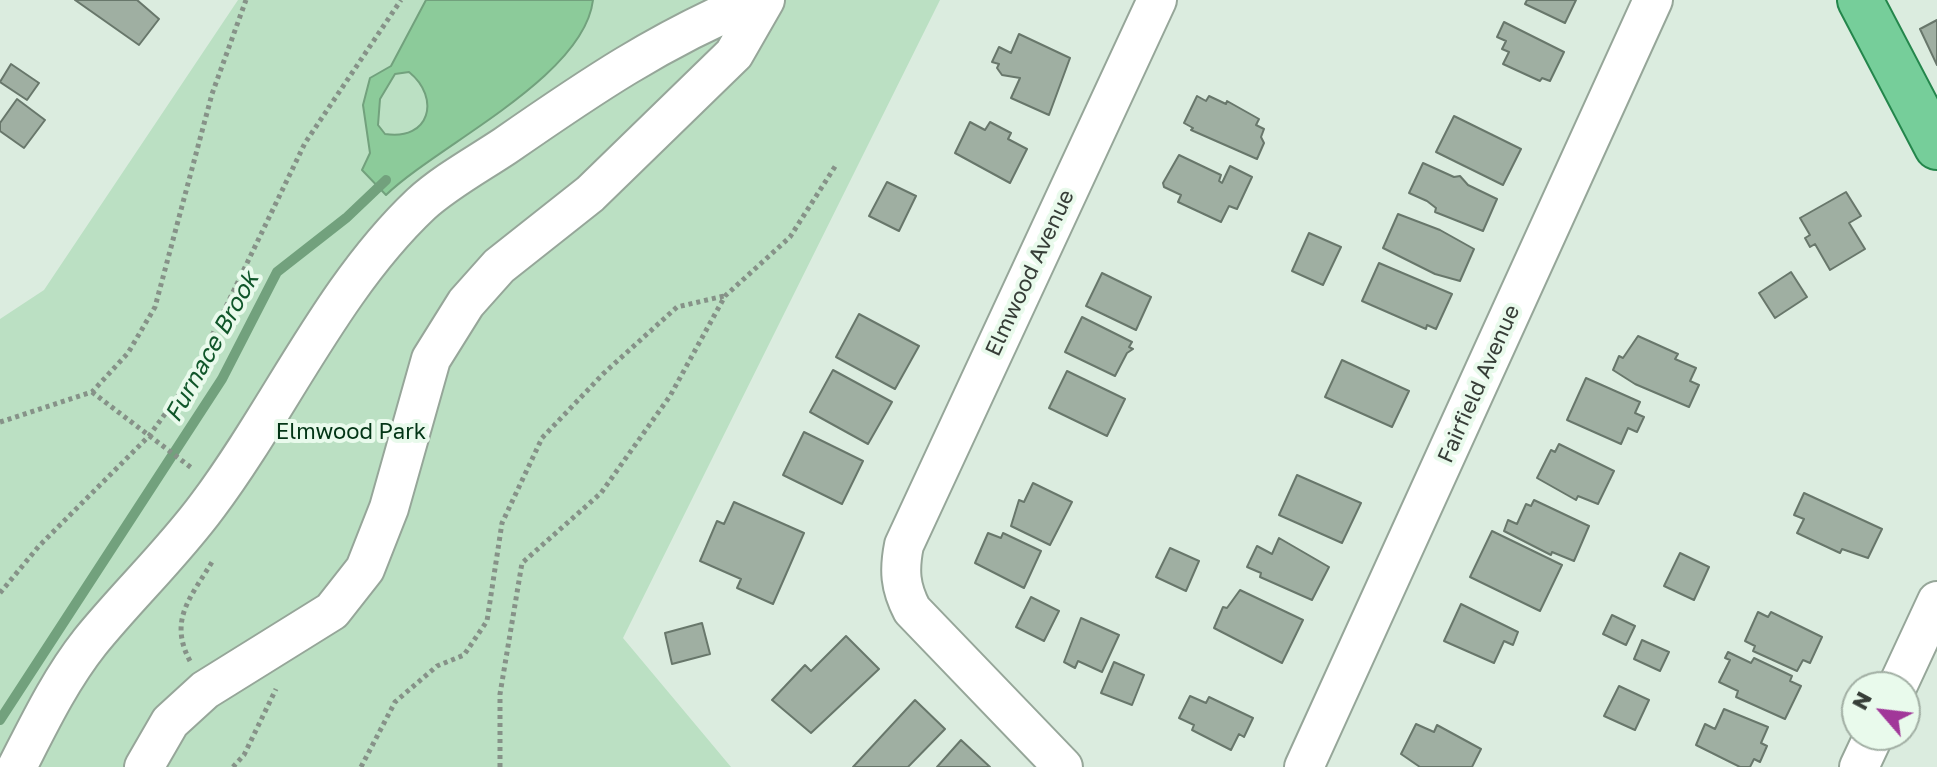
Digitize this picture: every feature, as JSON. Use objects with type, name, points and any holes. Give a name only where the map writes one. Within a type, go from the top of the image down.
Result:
[{"type":"main road","points":[[1860,0],[1932,129]]},
{"type":"street","points":[[17,767],[52,698],[90,642],[190,530],[368,266],[421,204],[611,72],[686,29],[755,0]]},
{"type":"street","points":[[144,767],[170,722],[205,690],[332,611],[365,569],[389,508],[431,359],[466,303],[499,266],[590,194],[734,54],[765,0]]},
{"type":"street","name":"Elmwood Avenue","points":[[1063,767],[912,610],[903,593],[899,571],[904,545],[1157,0]]},
{"type":"street","name":"Fairfield Avenue","points":[[1304,767],[1653,0]]},
{"type":"street","points":[[1904,671],[1937,601]]},
{"type":"path","points":[[0,422],[92,392],[128,353],[155,307],[212,94],[246,0]]},
{"type":"path","points":[[0,593],[39,546],[149,436],[204,354],[305,143],[401,0]]},
{"type":"path","points":[[500,767],[500,694],[522,563],[601,493],[670,396],[725,296],[790,237],[836,165]]},
{"type":"path","points":[[361,767],[395,702],[437,666],[464,655],[487,621],[502,523],[542,438],[604,373],[677,307],[725,296]]},
{"type":"path","points":[[92,392],[185,463]]},
{"type":"path","points":[[180,643],[181,615],[212,561]]},
{"type":"path","points":[[233,767],[244,755]]},
{"type":"green space","name":"Elmwood Park","points":[[238,0],[940,0],[623,638],[731,767],[0,767],[0,319],[44,290]]},
{"type":"shaded area","points":[[426,0],[593,0],[584,28],[564,56],[538,82],[386,195],[362,170],[370,153],[363,105],[370,78],[391,66]],"holes":[[[409,72],[419,82],[427,105],[421,124],[412,131],[385,134],[378,125],[380,99],[395,74]]]},
{"type":"building","points":[[75,0],[137,0],[159,19],[139,45]]},
{"type":"building","points":[[1527,0],[1576,0],[1565,23],[1525,4]]},
{"type":"building","points":[[1937,20],[1937,65],[1920,29]]},
{"type":"building","points":[[1504,22],[1564,52],[1550,81],[1542,78],[1540,81],[1503,64],[1509,52],[1502,49],[1506,41],[1497,37]]},
{"type":"building","points":[[1019,34],[1070,58],[1049,115],[1011,98],[1020,78],[1002,75],[997,68],[999,64],[992,62],[999,47],[1011,53]]},
{"type":"building","points":[[11,64],[39,83],[27,100],[0,82]]},
{"type":"building","points":[[1197,96],[1206,101],[1209,96],[1226,104],[1227,101],[1259,119],[1256,125],[1264,129],[1261,137],[1264,143],[1257,159],[1191,130],[1193,128],[1184,123]]},
{"type":"building","points":[[17,99],[45,120],[24,148],[0,131],[0,123]]},
{"type":"building","points":[[1454,116],[1521,149],[1503,185],[1436,152]]},
{"type":"building","points":[[970,122],[985,130],[990,122],[1011,133],[1008,139],[1027,149],[1010,183],[955,153]]},
{"type":"building","points":[[1179,155],[1221,175],[1219,181],[1222,183],[1230,166],[1252,177],[1237,209],[1229,206],[1221,222],[1178,202],[1181,195],[1164,187],[1163,183]]},
{"type":"building","points":[[1423,163],[1454,177],[1460,176],[1468,185],[1497,199],[1483,231],[1435,212],[1436,208],[1427,201],[1409,193]]},
{"type":"building","points":[[887,182],[916,196],[899,231],[869,216]]},
{"type":"building","points":[[1846,192],[1861,216],[1849,223],[1865,249],[1830,270],[1815,244],[1810,247],[1805,238],[1810,235],[1800,218]]},
{"type":"building","points":[[1398,214],[1440,230],[1474,249],[1460,281],[1435,274],[1383,248]]},
{"type":"building","points":[[1309,233],[1341,247],[1323,285],[1292,271]]},
{"type":"building","points":[[1379,263],[1452,294],[1436,329],[1427,325],[1426,329],[1362,301]]},
{"type":"building","points":[[1791,272],[1807,297],[1775,318],[1759,293]]},
{"type":"building","points":[[1102,273],[1151,297],[1136,330],[1086,306]]},
{"type":"building","points":[[859,314],[919,346],[895,389],[836,357]]},
{"type":"building","points":[[1082,317],[1132,342],[1129,347],[1133,349],[1127,353],[1115,376],[1065,352]]},
{"type":"building","points":[[1638,336],[1678,354],[1675,359],[1696,368],[1690,381],[1699,385],[1689,407],[1635,384],[1613,370],[1619,356],[1623,358]]},
{"type":"building","points":[[1342,360],[1409,391],[1392,427],[1325,397]]},
{"type":"building","points":[[833,370],[892,402],[868,444],[810,412]]},
{"type":"building","points":[[1067,371],[1125,399],[1107,436],[1049,408]]},
{"type":"building","points":[[1586,378],[1640,402],[1635,413],[1644,417],[1637,432],[1628,428],[1621,444],[1567,420]]},
{"type":"building","points":[[804,432],[863,461],[842,504],[783,475]]},
{"type":"building","points":[[1559,444],[1614,471],[1598,504],[1578,496],[1576,500],[1537,478],[1551,450],[1555,452]]},
{"type":"building","points":[[1297,475],[1361,503],[1342,543],[1279,515]]},
{"type":"building","points":[[1033,483],[1072,502],[1050,545],[1011,526],[1019,500],[1024,502]]},
{"type":"building","points":[[1804,493],[1882,529],[1868,558],[1842,549],[1840,553],[1797,533],[1804,519],[1794,515]]},
{"type":"building","points":[[1534,500],[1589,526],[1574,561],[1552,552],[1551,555],[1504,531],[1508,520],[1517,524],[1526,504],[1531,506]]},
{"type":"building","points":[[734,502],[804,533],[773,604],[737,588],[741,579],[700,561],[717,521],[724,524]]},
{"type":"building","points":[[1492,531],[1562,565],[1540,611],[1470,577]]},
{"type":"building","points":[[988,533],[1001,538],[1003,533],[1041,551],[1024,588],[975,563]]},
{"type":"building","points":[[1279,538],[1329,567],[1312,600],[1260,577],[1261,573],[1247,567],[1257,546],[1272,554]]},
{"type":"building","points":[[1170,548],[1199,561],[1186,591],[1156,577]]},
{"type":"building","points":[[1680,553],[1709,567],[1694,600],[1664,586]]},
{"type":"building","points":[[1240,590],[1303,620],[1282,663],[1214,628],[1223,607],[1227,608]]},
{"type":"building","points":[[1031,597],[1059,611],[1044,641],[1016,627]]},
{"type":"building","points":[[1461,604],[1518,632],[1513,645],[1504,641],[1494,663],[1444,641]]},
{"type":"building","points":[[1758,612],[1768,617],[1771,612],[1822,637],[1810,663],[1803,660],[1797,671],[1753,651],[1755,646],[1745,641]]},
{"type":"building","points":[[1612,615],[1635,626],[1626,645],[1603,634]]},
{"type":"building","points":[[1081,618],[1119,635],[1102,672],[1078,661],[1075,668],[1064,662]]},
{"type":"building","points":[[702,623],[710,654],[672,664],[665,633]]},
{"type":"building","points":[[846,636],[879,669],[811,733],[772,700],[805,665],[811,671]]},
{"type":"building","points":[[1642,640],[1669,652],[1660,671],[1634,659]]},
{"type":"building","points":[[1728,652],[1751,663],[1754,658],[1792,676],[1790,681],[1801,686],[1785,719],[1736,697],[1738,691],[1719,682],[1730,660],[1725,658]]},
{"type":"building","points":[[1114,662],[1144,675],[1132,705],[1101,693]]},
{"type":"building","points":[[1619,686],[1649,700],[1635,730],[1604,716]]},
{"type":"building","points":[[1190,696],[1206,703],[1209,697],[1253,718],[1244,737],[1239,734],[1231,750],[1192,730],[1194,725],[1179,718]]},
{"type":"building","points":[[915,700],[945,729],[908,767],[853,767]]},
{"type":"building","points":[[1724,709],[1768,727],[1761,743],[1767,746],[1760,762],[1754,759],[1750,767],[1740,767],[1696,745],[1705,724],[1715,729]]},
{"type":"building","points":[[1416,724],[1434,732],[1437,725],[1481,749],[1472,767],[1420,767],[1401,754]]},
{"type":"building","points":[[961,740],[990,767],[937,767]]},
{"type":"waterway","name":"Furnace Brook","points":[[0,720],[222,379],[277,272],[346,218],[386,180]]}]
